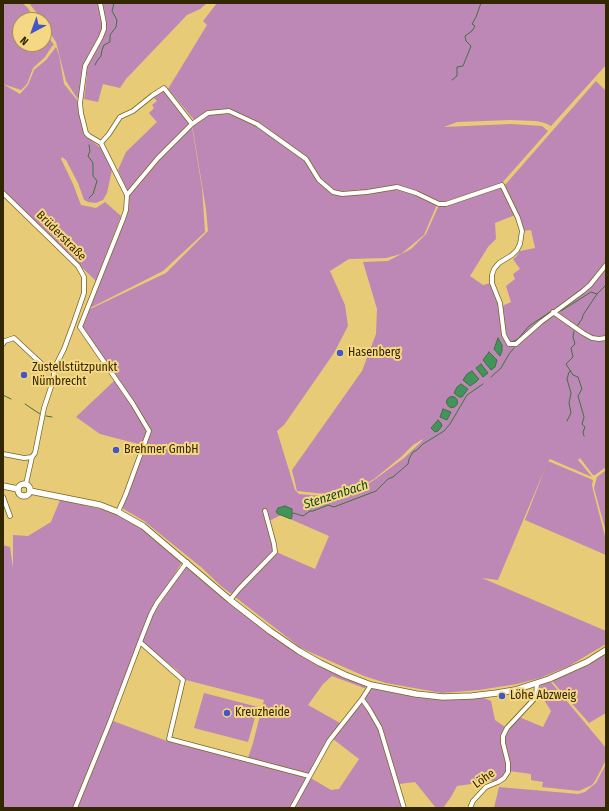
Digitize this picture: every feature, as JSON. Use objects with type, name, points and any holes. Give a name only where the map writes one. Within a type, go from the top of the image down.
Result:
[{"type":"main road","points":[[18,489],[20,485],[26,484],[29,486],[30,491]]},
{"type":"main road","points":[[3,486],[18,489]]},
{"type":"main road","points":[[18,489],[20,494],[23,496],[28,495],[30,491]]},
{"type":"main road","points":[[30,491],[88,503],[118,512],[143,526],[230,600],[270,631],[299,651],[320,663],[345,675],[371,684],[416,694],[443,697],[497,693],[537,683],[573,669],[606,650]]},
{"type":"street","points":[[100,3],[104,30],[85,66],[80,103],[83,124],[86,132],[89,136],[101,143],[127,195],[126,210],[80,327],[149,431],[118,512]]},
{"type":"street","points":[[101,143],[120,117],[133,111],[164,88],[192,124]]},
{"type":"street","points":[[127,195],[158,158],[192,124],[208,113],[229,111],[257,124],[306,159],[319,180],[333,192],[342,194],[397,187],[416,193],[438,204],[446,204],[502,185],[518,218],[522,231],[520,244],[512,255],[499,263],[494,269],[492,275],[492,282],[500,303],[504,335],[509,344],[516,344],[553,312],[586,288],[606,265]]},
{"type":"street","name":"Brüderstraße","points":[[3,193],[78,266],[84,277],[84,293],[74,322],[54,369],[54,378],[44,408],[37,446],[32,457],[26,484]]},
{"type":"street","points":[[553,312],[592,338],[606,338]]},
{"type":"street","points":[[3,344],[14,338],[46,368],[54,369]]},
{"type":"street","points":[[3,454],[24,458],[32,457]]},
{"type":"street","points":[[3,497],[10,516]]},
{"type":"street","points":[[230,600],[275,552],[265,511]]},
{"type":"street","points":[[75,808],[110,722],[151,614],[187,562]]},
{"type":"street","points":[[140,642],[184,680],[169,739],[309,776]]},
{"type":"street","name":"Löhe","points":[[470,808],[477,795],[486,787],[504,778],[508,772],[508,763],[503,736],[507,728],[536,697],[537,683]]},
{"type":"street","points":[[292,808],[329,741],[362,699],[371,684]]},
{"type":"street","points":[[362,699],[380,728],[404,808]]},
{"type":"shaded area","points":[[3,3],[22,3],[30,12],[12,12],[12,52],[48,52],[33,68],[27,84],[21,90],[3,84]]},
{"type":"shaded area","points":[[29,3],[207,3],[200,9],[187,15],[126,79],[120,88],[103,84],[98,102],[84,99],[87,75],[81,78],[80,97],[77,98],[66,81],[56,42],[52,36],[52,12],[36,12]]},
{"type":"shaded area","points":[[217,3],[606,3],[606,65],[551,126],[536,121],[510,120],[457,122],[444,127],[511,124],[542,126],[548,131],[502,183],[447,201],[438,202],[424,235],[401,254],[386,258],[349,259],[330,271],[345,305],[348,326],[334,353],[284,425],[277,431],[295,490],[299,494],[345,498],[374,480],[404,458],[422,441],[423,439],[413,445],[374,479],[345,496],[297,491],[292,470],[362,371],[376,334],[377,309],[363,262],[388,261],[411,249],[426,234],[439,205],[502,187],[515,215],[495,223],[496,239],[488,247],[470,276],[483,285],[491,283],[499,303],[501,324],[508,339],[502,306],[511,302],[506,286],[515,279],[513,274],[520,269],[513,259],[520,251],[535,248],[531,230],[523,231],[521,221],[505,185],[596,81],[606,91],[606,467],[593,475],[580,458],[578,460],[592,477],[550,459],[548,461],[593,480],[593,490],[606,540],[606,555],[525,520],[546,466],[498,580],[482,578],[606,631],[606,644],[569,666],[540,678],[517,684],[479,690],[442,693],[386,683],[364,676],[301,648],[221,586],[201,567],[144,521],[122,508],[142,445],[100,434],[76,417],[114,381],[126,396],[80,327],[86,311],[166,273],[208,231],[206,209],[192,124],[195,121],[168,89],[207,25],[203,21]],"holes":[[[281,515],[329,536],[315,569],[274,551],[269,521]]]},
{"type":"shaded area","points":[[56,47],[59,55],[64,84],[77,100],[84,135],[101,148],[112,170],[107,193],[103,200],[96,203],[84,200],[78,183],[66,160],[62,157],[61,159],[81,205],[96,208],[105,202],[121,216],[96,281],[3,192],[3,84],[20,94],[28,85],[34,70],[46,60]]},
{"type":"shaded area","points":[[165,89],[190,124],[128,192],[118,170],[126,152],[157,122],[149,113],[154,108],[152,105],[157,101],[153,97]]},
{"type":"shaded area","points":[[192,127],[202,188],[205,232],[163,271],[90,308],[128,209],[129,195],[159,158]]},
{"type":"shaded area","points":[[498,338],[502,345],[500,356],[494,349]]},
{"type":"shaded area","points":[[489,352],[497,360],[495,367],[491,370],[483,360]]},
{"type":"shaded area","points":[[481,364],[488,373],[483,377],[476,368]]},
{"type":"shaded area","points":[[472,371],[479,379],[470,386],[463,380],[467,374]]},
{"type":"shaded area","points":[[461,384],[468,389],[462,397],[459,397],[454,393],[457,387]]},
{"type":"shaded area","points":[[450,397],[454,397],[456,398],[456,406],[450,407],[447,404],[447,400]]},
{"type":"shaded area","points":[[443,409],[451,412],[447,420],[440,417]]},
{"type":"shaded area","points":[[438,420],[442,426],[435,432],[431,428]]},
{"type":"shaded area","points":[[606,470],[606,532],[594,488],[597,477]]},
{"type":"shaded area","points":[[60,500],[105,510],[120,516],[143,529],[182,562],[151,614],[74,808],[3,808],[3,545],[10,547],[13,568],[13,535],[28,536],[51,522]]},
{"type":"shaded area","points":[[285,506],[292,509],[291,519],[276,512],[278,508]]},
{"type":"shaded area","points":[[187,564],[298,653],[370,685],[364,688],[332,676],[323,684],[308,705],[340,723],[317,758],[310,774],[248,758],[264,700],[186,680],[177,670],[153,652],[142,641],[153,614]]},
{"type":"shaded area","points":[[606,653],[606,713],[589,723],[552,681]]},
{"type":"shaded area","points":[[550,681],[606,748],[606,760],[595,781],[592,785],[579,791],[542,787],[543,782],[531,780],[531,774],[509,771],[510,768],[504,736],[519,717],[543,727],[551,711],[541,695],[537,694],[541,685]]},
{"type":"shaded area","points":[[372,687],[447,699],[484,698],[491,701],[495,720],[505,727],[500,737],[507,765],[503,776],[499,780],[457,786],[443,808],[436,808],[415,782],[399,784],[382,726],[364,699]]},
{"type":"shaded area","name":"Kreuzheide","points":[[204,693],[258,707],[248,742],[194,728]]},
{"type":"shaded area","points":[[362,702],[378,728],[402,808],[294,808],[309,777],[331,790],[339,789],[359,759],[333,739]]},
{"type":"shaded area","points":[[113,721],[167,741],[307,777],[291,808],[76,808]]},
{"type":"shaded area","points":[[606,764],[606,808],[494,808],[499,787],[578,794],[585,792],[596,783]]},
{"type":"waterway","points":[[95,65],[101,56],[104,45],[110,42],[110,35],[116,27],[117,20],[112,11],[114,3]]},
{"type":"waterway","points":[[452,80],[457,76],[457,67],[463,66],[471,46],[466,41],[465,36],[472,31],[475,26],[472,24],[481,3]]},
{"type":"waterway","points":[[89,145],[90,151],[88,156],[93,163],[93,176],[97,181],[93,194],[89,198]]},
{"type":"waterway","name":"Stenzenbach","points":[[561,311],[591,292],[597,294],[606,285]]},
{"type":"waterway","points":[[577,326],[597,294]]},
{"type":"waterway","name":"Stenzenbach","points":[[512,342],[518,339],[529,326],[553,310]]},
{"type":"waterway","points":[[574,331],[573,337],[575,344],[571,348],[573,357],[566,364],[573,375],[578,377],[582,389],[578,396],[584,417],[582,424],[585,427],[583,432],[584,436]]},
{"type":"waterway","name":"Stenzenbach","points":[[491,377],[501,368],[514,348]]},
{"type":"waterway","points":[[567,421],[571,413],[569,403],[571,393],[567,379],[569,372],[571,371]]},
{"type":"waterway","name":"Stenzenbach","points":[[293,513],[303,516],[310,511],[328,505],[334,507],[376,491],[388,479],[393,477],[408,464],[413,452],[444,431],[450,424],[467,395],[483,384]]},
{"type":"waterway","points":[[3,395],[11,399]]},
{"type":"waterway","points":[[25,404],[40,414]]},
{"type":"waterway","points":[[46,416],[52,417]]},
{"type":"place","name":"Hasenberg","points":[[340,353]]},
{"type":"place","name":"Zustellstützpunkt Nümbrecht","points":[[24,375]]},
{"type":"place","name":"Brehmer GmbH","points":[[116,450]]},
{"type":"place","name":"Löhe Abzweig","points":[[502,696]]},
{"type":"place","name":"Kreuzheide","points":[[227,713]]}]
